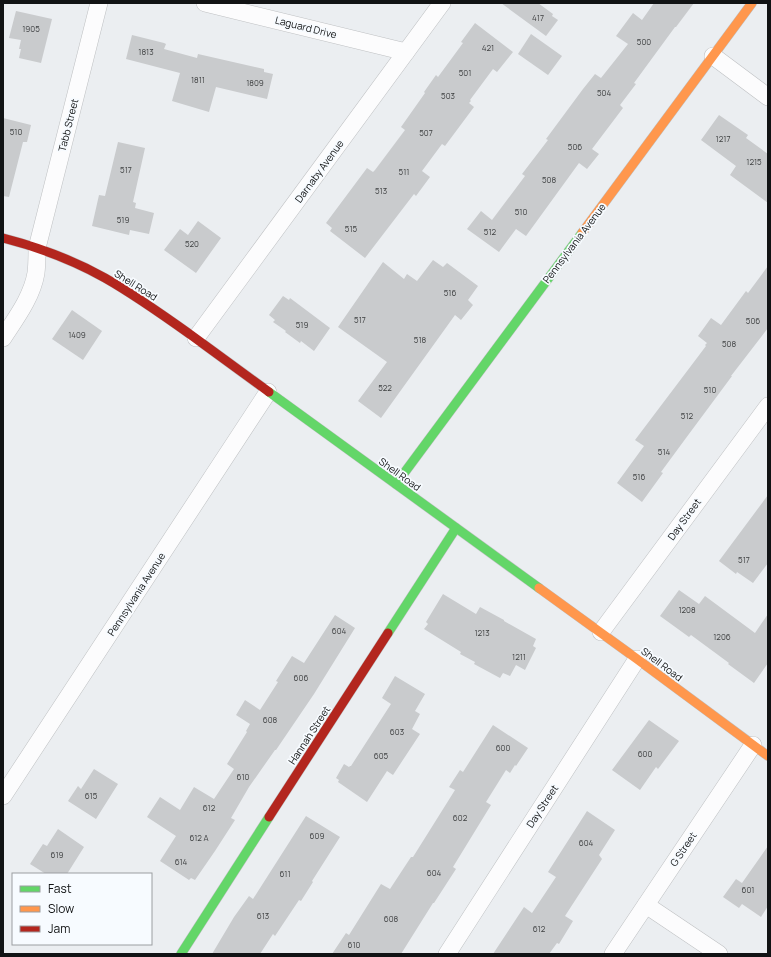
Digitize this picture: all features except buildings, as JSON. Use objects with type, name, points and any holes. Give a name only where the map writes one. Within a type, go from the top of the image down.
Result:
[{"type":"street","name":"Tabb Street","points":[[3,338],[31,290],[36,273],[37,248],[99,3]]},
{"type":"street","name":"Laguard Drive","points":[[205,3],[406,52]]},
{"type":"street","name":"Darnaby Avenue","points":[[196,338],[442,3]]},
{"type":"street","name":"Pennsylvania Avenue","points":[[396,484],[752,3]]},
{"type":"street","points":[[713,56],[768,97]]},
{"type":"street","name":"Shell Road","points":[[3,238],[37,248],[82,266],[116,284],[156,310],[601,632],[768,756]]},
{"type":"street","name":"Pennsylvania Avenue","points":[[3,796],[268,392]]},
{"type":"street","name":"Day Street","points":[[601,632],[768,406]]},
{"type":"street","name":"Hannah Street","points":[[181,954],[456,528]]},
{"type":"street","name":"Day Street","points":[[447,954],[637,659]]},
{"type":"street","name":"G Street","points":[[613,954],[753,745]]},
{"type":"street","points":[[646,905],[719,954]]},
{"type":"traffic: fast","points":[[396,484],[582,233]]},
{"type":"traffic: fast","points":[[269,392],[539,588]]},
{"type":"traffic: fast","points":[[388,633],[456,528]]},
{"type":"traffic: fast","points":[[181,954],[269,817]]},
{"type":"traffic: slow","points":[[582,233],[752,3]]},
{"type":"traffic: slow","points":[[539,588],[768,756]]},
{"type":"traffic: jam","points":[[3,238],[55,255],[80,265],[105,278],[127,291],[191,335],[269,392]]},
{"type":"traffic: jam","points":[[269,817],[388,633]]}]
